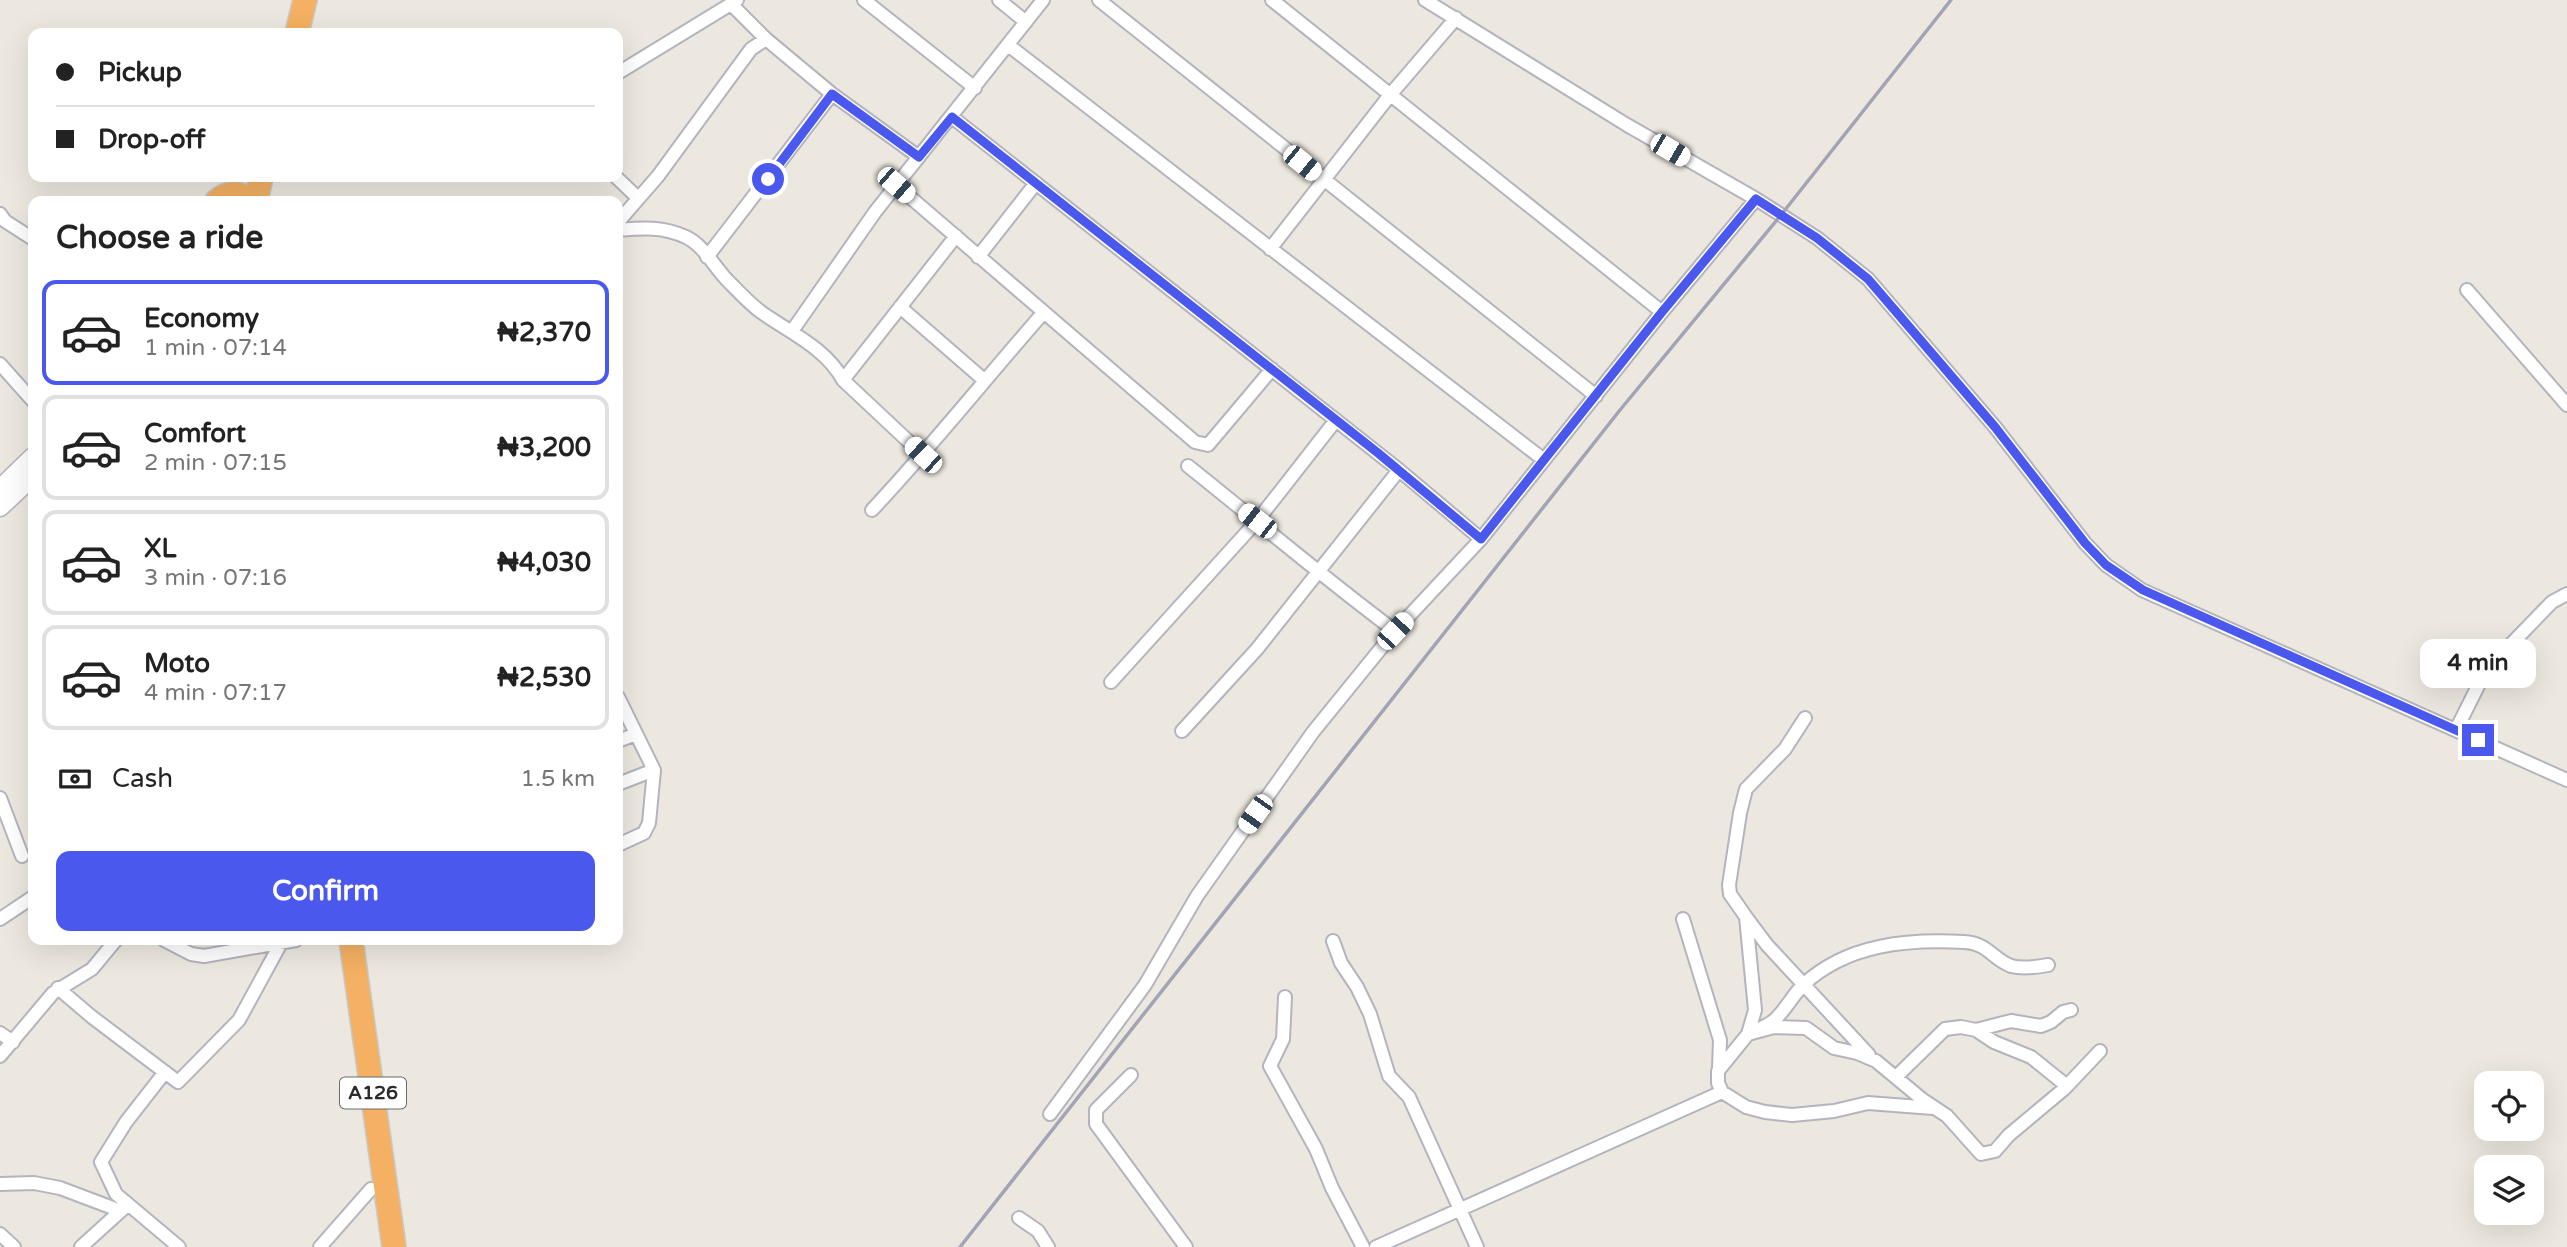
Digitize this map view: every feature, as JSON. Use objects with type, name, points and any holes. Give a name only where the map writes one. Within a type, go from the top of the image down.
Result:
[{"type":"highway","points":[[299,28],[304,0]]},
{"type":"highway","name":"A126","points":[[337,945],[379,1247]]},
{"type":"highway","name":"A126","points":[[352,945],[394,1247]]},
{"type":"main road","points":[[0,489],[28,462]]},
{"type":"main road","points":[[0,507],[28,481]]},
{"type":"street","points":[[864,0],[975,88]]},
{"type":"street","points":[[999,0],[1026,22]]},
{"type":"street","points":[[792,331],[896,185],[1043,0]]},
{"type":"street","points":[[1099,0],[1596,396]]},
{"type":"street","points":[[1272,0],[1662,312]]},
{"type":"street","points":[[1425,0],[1627,125],[1756,199],[1817,238],[1868,279],[1995,427],[2085,543],[2106,565],[2143,590],[2567,780]]},
{"type":"street","points":[[623,70],[734,2],[766,39],[832,94],[919,157]]},
{"type":"street","points":[[1270,249],[1390,95],[1456,18]]},
{"type":"street","points":[[623,216],[658,176],[751,50],[766,39]]},
{"type":"street","points":[[1008,45],[1544,460]]},
{"type":"street","points":[[708,257],[832,94]]},
{"type":"street","points":[[952,117],[1399,470],[1481,539]]},
{"type":"street","points":[[621,182],[638,198]]},
{"type":"street","points":[[978,257],[1036,183]]},
{"type":"street","points":[[896,185],[1201,445],[1208,444],[1272,369]]},
{"type":"street","points":[[1050,1114],[1145,985],[1197,897],[1313,732],[1395,631],[1481,539],[1756,199]]},
{"type":"street","points":[[0,214],[5,221],[28,236]]},
{"type":"street","points":[[623,230],[655,227],[687,237],[701,247],[725,278],[759,311],[792,331],[835,365],[843,380],[923,455]]},
{"type":"street","points":[[843,380],[956,236]]},
{"type":"street","points":[[2467,290],[2567,405]]},
{"type":"street","points":[[900,307],[984,380]]},
{"type":"street","points":[[872,510],[923,455],[1044,312]]},
{"type":"street","points":[[0,364],[28,395]]},
{"type":"street","points":[[1111,682],[1257,521],[1336,420]]},
{"type":"street","points":[[1188,466],[1317,573],[1395,631]]},
{"type":"street","points":[[1182,731],[1257,649],[1399,470]]},
{"type":"street","points":[[2456,730],[2486,670],[2552,602],[2567,594]]},
{"type":"street","points":[[623,707],[654,770],[649,822],[644,833],[623,843]]},
{"type":"street","points":[[1805,718],[1785,749],[1746,789],[1735,840],[1730,894],[1767,945],[1876,1061],[1947,1116],[1981,1154],[1995,1151],[2008,1135],[2043,1109],[2101,1051]]},
{"type":"street","points":[[623,739],[636,734]]},
{"type":"street","points":[[623,782],[654,770]]},
{"type":"street","points":[[0,798],[28,850]]},
{"type":"street","points":[[0,919],[28,900]]},
{"type":"street","points":[[1746,917],[1755,1010],[1748,1034]]},
{"type":"street","points":[[1684,919],[1720,1040],[1718,1083],[1722,1092],[1746,1107],[1792,1115],[1834,1111],[1868,1103],[1935,1108]]},
{"type":"street","points":[[1333,940],[1341,963],[1370,1014],[1389,1076],[1409,1097],[1477,1247]]},
{"type":"street","points":[[1718,1071],[1748,1034],[1773,1021],[1803,985],[1844,957],[1872,948],[1908,943],[1968,942],[1983,946],[2012,966],[2048,965]]},
{"type":"street","points":[[0,1056],[58,988],[92,969],[112,945]]},
{"type":"street","points":[[173,945],[191,954],[205,956],[260,945]]},
{"type":"street","points":[[58,988],[175,1081],[180,1081],[239,1020],[278,945]]},
{"type":"street","points":[[1286,997],[1283,1039],[1270,1066],[1316,1149],[1332,1188],[1363,1247]]},
{"type":"street","points":[[1976,1030],[2011,1021],[2041,1026],[2071,1010]]},
{"type":"street","points":[[1748,1034],[1774,1027],[1806,1028],[1834,1048],[1876,1061]]},
{"type":"street","points":[[1896,1077],[1945,1029],[1961,1027],[1976,1030],[1994,1042],[2031,1057],[2067,1086]]},
{"type":"street","points":[[0,1033],[13,1042]]},
{"type":"street","points":[[124,1208],[102,1166],[102,1158],[165,1072]]},
{"type":"street","points":[[1131,1075],[1097,1110],[1096,1124],[1186,1247]]},
{"type":"street","points":[[1376,1247],[1722,1092]]},
{"type":"street","points":[[0,1184],[34,1184],[60,1188],[124,1208],[178,1247]]},
{"type":"street","points":[[320,1247],[371,1189]]},
{"type":"street","points":[[81,1247],[124,1208]]},
{"type":"street","points":[[1019,1218],[1038,1231],[1048,1247]]},
{"type":"street","points":[[0,1234],[14,1247]]},
{"type":"railway","points":[[960,1247],[1620,410],[1781,215],[1951,0]]},
{"type":"route","points":[[768,179],[832,94],[919,157],[952,117],[1378,453],[1481,539],[1756,199],[1817,238],[1868,279],[1995,427],[2085,543],[2121,577],[2143,590],[2478,740]]}]
